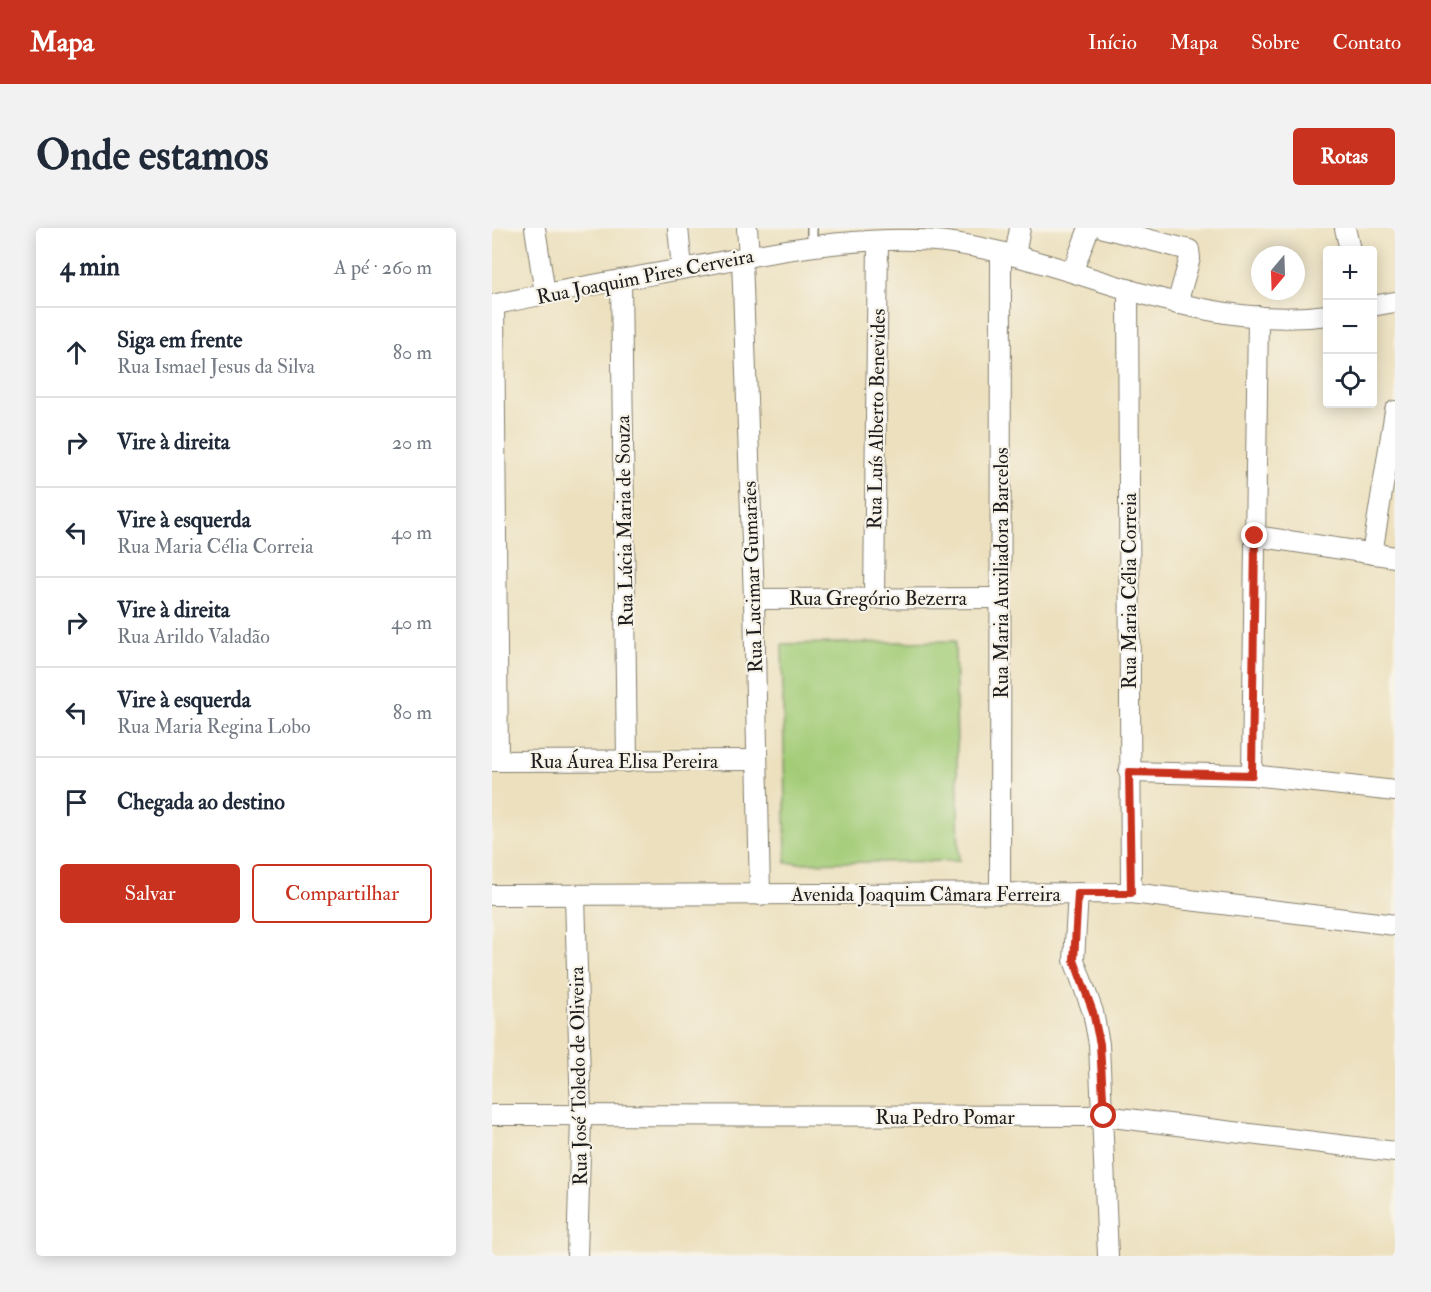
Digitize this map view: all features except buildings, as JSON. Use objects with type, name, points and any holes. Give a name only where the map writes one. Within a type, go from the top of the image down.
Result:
[{"type":"street","points":[[535,228],[545,294]]},
{"type":"street","points":[[678,228],[682,268]]},
{"type":"street","name":"Rua Lucimar Gumarães","points":[[747,228],[745,257],[760,895]]},
{"type":"street","name":"Rua Maria Auxiliadora Barcelos","points":[[999,894],[1001,598],[1008,255],[1020,228]]},
{"type":"street","points":[[1072,270],[1089,228]]},
{"type":"street","points":[[1104,228],[1190,250],[1190,258],[1177,304]]},
{"type":"street","points":[[1345,228],[1349,246]]},
{"type":"street","name":"Rua Joaquim Pires Cerveira","points":[[493,305],[745,257],[812,238],[878,241],[951,235],[1008,255],[1072,270],[1177,304],[1218,313],[1258,316],[1323,315]]},
{"type":"street","name":"Rua Luís Alberto Benevides","points":[[874,597],[878,241]]},
{"type":"street","name":"Rua Lúcia Maria de Souza","points":[[621,280],[627,762]]},
{"type":"street","name":"Rua Maria Célia Correia","points":[[1128,289],[1131,893]]},
{"type":"street","points":[[1377,305],[1395,302]]},
{"type":"street","points":[[493,305],[495,761]]},
{"type":"street","points":[[1252,775],[1258,316]]},
{"type":"street","points":[[1372,554],[1395,411]]},
{"type":"street","points":[[1255,536],[1395,557]]},
{"type":"street","name":"Rua Gregório Bezerra","points":[[754,600],[874,597],[1001,598]]},
{"type":"street","name":"Rua Áurea Elisa Pereira","points":[[495,761],[756,760]]},
{"type":"street","points":[[1129,772],[1252,775],[1395,791]]},
{"type":"street","points":[[1078,893],[1074,960],[1093,1012],[1100,1044],[1108,1256]]},
{"type":"street","name":"Avenida Joaquim Câmara Ferreira","points":[[492,895],[1131,893],[1395,925]]},
{"type":"street","name":"Rua José Toledo de Oliveira","points":[[575,895],[581,1117],[577,1256]]},
{"type":"street","name":"Rua Pedro Pomar","points":[[492,1115],[581,1117],[1104,1116],[1395,1152]]},
{"type":"green space","points":[[955,641],[959,861],[786,863],[782,644]]},
{"type":"route","points":[[1104,1116],[1100,1044],[1093,1012],[1074,960],[1078,893],[1131,893],[1129,772],[1252,775],[1255,536]]}]
